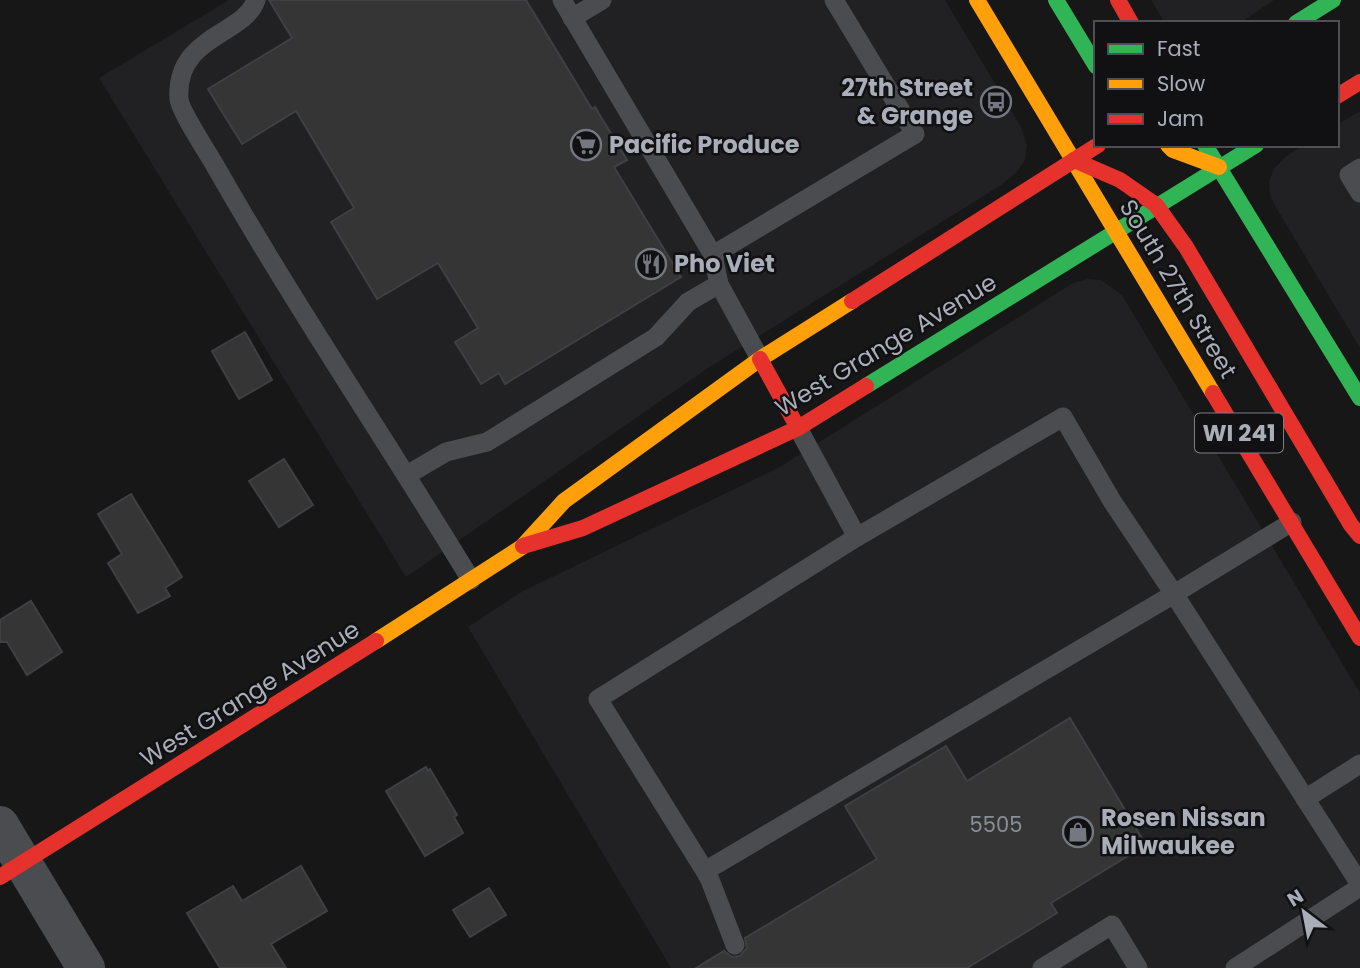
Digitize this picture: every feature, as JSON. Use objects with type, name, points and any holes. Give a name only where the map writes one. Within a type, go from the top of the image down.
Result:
[{"type":"street","name":"South 27th Street","points":[[977,0],[1360,638]]},
{"type":"street","points":[[1056,0],[1094,63]]},
{"type":"street","points":[[1118,0],[1131,21]]},
{"type":"street","points":[[1299,21],[1332,0]]},
{"type":"street","points":[[1339,95],[1360,82]]},
{"type":"street","name":"West Grange Avenue","points":[[12,869],[522,547],[564,501],[760,359],[1095,147]]},
{"type":"street","points":[[1170,147],[1219,167]]},
{"type":"street","points":[[1206,147],[1360,398]]},
{"type":"street","name":"West Grange Avenue","points":[[522,547],[583,528],[798,428],[1253,147]]},
{"type":"street","points":[[1073,160],[1120,180],[1156,205],[1186,247],[1360,536]]},
{"type":"street","points":[[760,359],[798,428]]},
{"type":"street","points":[[0,825],[12,869],[86,968]]},
{"type":"lane","points":[[256,0],[252,11],[200,46],[183,71],[179,101],[244,216],[471,580]]},
{"type":"lane","points":[[562,0],[713,255],[719,284],[760,359]]},
{"type":"lane","points":[[572,18],[602,0]]},
{"type":"lane","points":[[713,255],[915,134],[834,0]]},
{"type":"lane","points":[[1360,167],[1349,174],[1360,194]]},
{"type":"lane","points":[[407,475],[446,452],[487,442],[656,337],[688,302],[719,284]]},
{"type":"lane","points":[[735,945],[705,871],[598,699],[857,537],[1063,417],[1112,501],[1360,885],[1235,968]]},
{"type":"lane","points":[[798,428],[857,537]]},
{"type":"lane","points":[[705,871],[1292,522]]},
{"type":"lane","points":[[1305,799],[1360,764]]},
{"type":"lane","points":[[1042,968],[1112,925],[1138,968]]},
{"type":"shaded area","points":[[229,0],[945,0],[1021,127],[1027,145],[1025,160],[1017,172],[1001,185],[708,368],[406,577],[99,78]]},
{"type":"shaded area","points":[[1151,0],[1274,0],[1243,21],[1164,21]]},
{"type":"shaded area","points":[[1360,111],[1360,348],[1270,194],[1269,182],[1274,169],[1285,157],[1301,147],[1339,147],[1339,124]]},
{"type":"shaded area","points":[[1088,279],[1101,280],[1122,295],[1360,693],[1360,968],[671,968],[468,627],[523,591],[778,468],[1073,283]]},
{"type":"building","points":[[269,0],[526,0],[592,109],[595,107],[627,160],[614,167],[681,277],[505,384],[499,373],[481,384],[455,342],[478,328],[438,263],[377,299],[331,222],[354,208],[296,111],[242,144],[208,89],[292,38]]},
{"type":"building","points":[[245,332],[272,380],[239,399],[212,351]]},
{"type":"building","points":[[284,459],[313,505],[279,527],[249,481]]},
{"type":"building","points":[[131,494],[182,577],[165,588],[170,596],[138,613],[108,563],[122,554],[98,514]]},
{"type":"building","points":[[31,601],[62,652],[27,675],[7,642],[0,642],[0,620]]},
{"type":"building","points":[[1070,718],[1146,845],[1051,903],[1057,913],[967,968],[696,968],[724,951],[732,957],[740,956],[747,948],[745,938],[877,859],[845,806],[946,746],[967,781]]},
{"type":"building","points":[[426,767],[428,771],[430,769],[457,815],[454,817],[463,833],[425,856],[386,791]]},
{"type":"building","points":[[301,866],[327,911],[271,944],[286,968],[220,968],[187,913],[233,886],[242,901]]},
{"type":"building","points":[[489,888],[506,915],[470,937],[453,910]]},
{"type":"traffic: fast","points":[[1056,0],[1094,63]]},
{"type":"traffic: fast","points":[[1299,21],[1333,0]]},
{"type":"traffic: fast","points":[[1206,147],[1360,398]]},
{"type":"traffic: fast","points":[[866,386],[1253,147]]},
{"type":"traffic: slow","points":[[977,0],[1213,393]]},
{"type":"traffic: slow","points":[[1170,147],[1219,167]]},
{"type":"traffic: slow","points":[[376,641],[522,547],[564,501],[760,359],[852,301]]},
{"type":"traffic: jam","points":[[1118,0],[1130,21]]},
{"type":"traffic: jam","points":[[1339,95],[1360,82]]},
{"type":"traffic: jam","points":[[852,301],[1095,147]]},
{"type":"traffic: jam","points":[[1074,160],[1120,180],[1156,205],[1186,247],[1360,536]]},
{"type":"traffic: jam","points":[[760,359],[798,428]]},
{"type":"traffic: jam","points":[[523,546],[583,528],[798,428],[866,386]]},
{"type":"traffic: jam","points":[[1213,393],[1360,638]]},
{"type":"traffic: jam","points":[[0,877],[376,641]]},
{"type":"place","name":"27th Street & Grange","points":[[996,102]]},
{"type":"place","name":"Pacific Produce","points":[[586,145]]},
{"type":"place","name":"Pho Viet","points":[[651,264]]},
{"type":"place","name":"Rosen Nissan Milwaukee","points":[[1078,832]]}]
